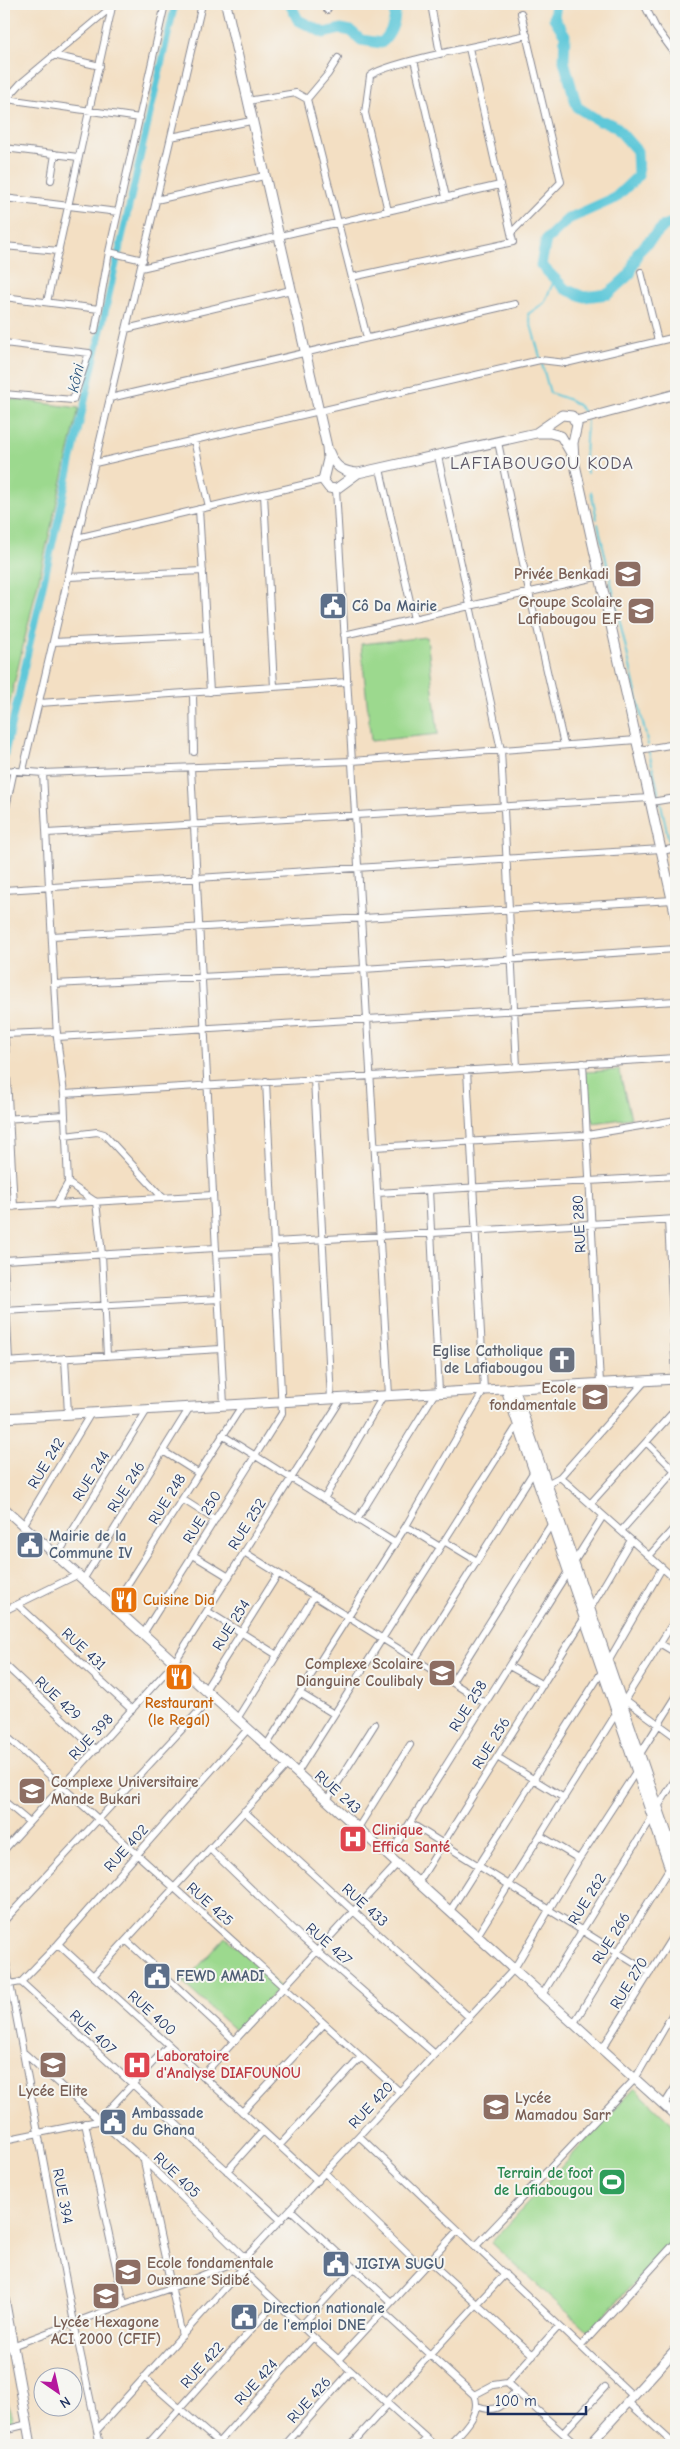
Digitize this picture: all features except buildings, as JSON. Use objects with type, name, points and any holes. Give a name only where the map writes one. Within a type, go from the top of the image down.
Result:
[{"type":"street","points":[[95,330],[118,212],[165,4]]},
{"type":"street","points":[[23,770],[202,4]]},
{"type":"street","points":[[226,4],[327,447],[327,470],[323,480],[326,486],[338,488],[358,473],[536,434],[550,433],[567,437],[576,426],[676,394]]},
{"type":"street","points":[[431,4],[440,54]]},
{"type":"street","points":[[644,4],[656,28],[676,54]]},
{"type":"street","points":[[5,100],[21,83],[113,5]]},
{"type":"street","points":[[47,302],[113,5]]},
{"type":"street","points":[[511,233],[561,182],[522,12]]},
{"type":"street","points":[[388,210],[365,113],[370,76],[378,70],[414,60],[527,35]]},
{"type":"street","points":[[352,277],[513,242],[469,48]]},
{"type":"street","points":[[53,55],[100,66]]},
{"type":"street","points":[[307,99],[328,74],[338,58]]},
{"type":"street","points":[[414,60],[446,197]]},
{"type":"street","points":[[247,101],[296,93],[307,99],[367,338]]},
{"type":"street","points":[[5,100],[140,118]]},
{"type":"street","points":[[171,138],[252,122]]},
{"type":"street","points":[[4,148],[78,157]]},
{"type":"street","points":[[51,180],[55,154]]},
{"type":"street","points":[[156,200],[264,176]]},
{"type":"street","points":[[141,268],[500,184]]},
{"type":"street","points":[[4,198],[118,212]]},
{"type":"street","points":[[4,246],[59,251]]},
{"type":"street","points":[[110,253],[143,260]]},
{"type":"street","points":[[642,272],[658,341]]},
{"type":"street","points":[[126,329],[291,290]]},
{"type":"street","points":[[4,297],[99,309]]},
{"type":"street","points":[[110,398],[514,304]]},
{"type":"street","points":[[95,463],[540,360],[566,363],[676,337]]},
{"type":"street","points":[[4,342],[89,353],[73,400],[4,394]]},
{"type":"street","points":[[536,434],[565,414],[572,416],[576,426],[573,443],[574,460],[676,917]]},
{"type":"street","points":[[556,420],[555,430],[561,436],[574,460]]},
{"type":"street","points":[[194,440],[209,507]]},
{"type":"street","points":[[498,442],[529,592],[564,745]]},
{"type":"street","points":[[324,1499],[386,1396],[377,1193],[344,635],[338,488],[345,481],[327,447]]},
{"type":"street","points":[[438,456],[501,750],[517,1067]]},
{"type":"street","points":[[380,468],[414,619]]},
{"type":"street","points":[[327,470],[340,469],[358,473]]},
{"type":"street","points":[[77,538],[323,480]]},
{"type":"street","points":[[264,494],[274,687]]},
{"type":"street","points":[[199,510],[210,692]]},
{"type":"street","points":[[68,577],[203,571]]},
{"type":"street","points":[[344,635],[600,576]]},
{"type":"street","points":[[53,642],[207,636]]},
{"type":"street","points":[[39,704],[347,682]]},
{"type":"street","points":[[192,693],[194,752]]},
{"type":"street","points":[[4,770],[43,772],[352,762],[637,740]]},
{"type":"street","points":[[639,750],[676,744]]},
{"type":"street","points":[[191,768],[224,1405]]},
{"type":"street","points":[[4,817],[14,770]]},
{"type":"street","points":[[43,772],[57,1034],[64,1094],[68,1183],[56,1205]]},
{"type":"street","points":[[47,833],[676,798]]},
{"type":"street","points":[[4,890],[676,848]]},
{"type":"street","points":[[52,936],[673,900]]},
{"type":"street","points":[[54,984],[364,969],[512,958],[676,949]]},
{"type":"street","points":[[4,1034],[57,1034],[205,1028],[676,1002]]},
{"type":"street","points":[[4,1022],[6,1119],[14,1206]]},
{"type":"street","points":[[64,1094],[676,1058]]},
{"type":"street","name":"RUE 280","points":[[583,1063],[600,1383]]},
{"type":"street","points":[[266,1746],[301,1694],[406,1526],[484,1390],[467,1070]]},
{"type":"street","points":[[314,1079],[330,1399]]},
{"type":"street","points":[[266,1081],[282,1402]]},
{"type":"street","points":[[6,1119],[64,1115]]},
{"type":"street","points":[[374,1147],[587,1135],[676,1120]]},
{"type":"street","points":[[65,1136],[97,1132],[104,1134],[163,1198]]},
{"type":"street","points":[[377,1193],[676,1176]]},
{"type":"street","points":[[68,1183],[96,1202],[102,1254],[107,1356]]},
{"type":"street","points":[[357,1520],[437,1392],[428,1190]]},
{"type":"street","points":[[4,1207],[213,1195]]},
{"type":"street","points":[[4,1418],[676,1378],[674,1273],[668,1220]]},
{"type":"street","points":[[274,1242],[676,1220]]},
{"type":"street","points":[[221,1349],[6,1361],[4,1261],[102,1254],[274,1251]]},
{"type":"street","points":[[5,1311],[218,1299]]},
{"type":"street","points":[[65,1358],[68,1414]]},
{"type":"street","points":[[544,1485],[560,1477],[646,1380]]},
{"type":"street","points":[[510,1388],[534,1471],[544,1485],[552,1523],[572,1566]]},
{"type":"street","points":[[510,1388],[588,1613],[637,1770],[653,1816],[674,1861]]},
{"type":"street","name":"RUE 252","points":[[174,1663],[342,1398]]},
{"type":"street","name":"RUE 250","points":[[143,1634],[282,1413],[282,1402]]},
{"type":"street","name":"RUE 248","points":[[113,1608],[243,1404]]},
{"type":"street","name":"RUE 246","points":[[80,1577],[190,1407]]},
{"type":"street","points":[[590,1504],[676,1409]]},
{"type":"street","name":"RUE 244","points":[[57,1556],[147,1410]]},
{"type":"street","name":"RUE 242","points":[[23,1526],[91,1413]]},
{"type":"street","points":[[297,1773],[519,1423]]},
{"type":"street","points":[[222,1435],[395,1543]]},
{"type":"street","points":[[621,1531],[676,1470],[646,1442]]},
{"type":"street","points":[[162,1451],[198,1473]]},
{"type":"street","points":[[415,1659],[534,1471]]},
{"type":"street","points":[[560,1477],[676,1580]]},
{"type":"street","points":[[182,1499],[215,1520]]},
{"type":"street","name":"RUE 243","points":[[4,1508],[676,2116]]},
{"type":"street","name":"RUE 258","points":[[389,1856],[603,1516]]},
{"type":"street","points":[[452,1682],[552,1523]]},
{"type":"street","points":[[406,1526],[440,1547]]},
{"type":"street","points":[[649,1556],[676,1526]]},
{"type":"street","name":"RUE 256","points":[[418,1883],[588,1613],[631,1540]]},
{"type":"street","points":[[444,1541],[477,1561]]},
{"type":"street","points":[[244,1552],[485,1703]]},
{"type":"street","points":[[193,1555],[229,1577]]},
{"type":"street","points":[[450,1911],[605,1666],[662,1568]]},
{"type":"street","name":"RUE 254","points":[[205,1690],[278,1574]]},
{"type":"street","points":[[4,1611],[80,1577]]},
{"type":"street","points":[[237,1719],[314,1596]]},
{"type":"street","name":"RUE 431","points":[[18,1606],[132,1710]]},
{"type":"street","points":[[207,1611],[277,1655]]},
{"type":"street","points":[[478,1936],[625,1703],[676,1618]]},
{"type":"street","points":[[661,1644],[676,1653]]},
{"type":"street","name":"RUE 398","points":[[4,1850],[174,1663]]},
{"type":"street","name":"RUE 429","points":[[4,1664],[96,1750]]},
{"type":"street","points":[[509,1666],[543,1685]]},
{"type":"street","points":[[605,1666],[625,1703],[674,1861],[676,1886]]},
{"type":"street","points":[[301,1694],[334,1714]]},
{"type":"street","points":[[4,1921],[212,1696]]},
{"type":"street","points":[[640,1754],[676,1697]]},
{"type":"street","points":[[625,1703],[676,1736]]},
{"type":"street","points":[[327,1800],[375,1724]]},
{"type":"street","name":"RUE 402","points":[[21,1982],[58,1944],[248,1729]]},
{"type":"street","name":"RUE 425","points":[[4,1734],[400,2092]]},
{"type":"street","points":[[358,1828],[410,1745]]},
{"type":"street","points":[[497,1757],[564,1798]]},
{"type":"street","points":[[93,1976],[287,1765]]},
{"type":"street","name":"RUE 420","points":[[245,2258],[514,1969],[579,1859],[637,1770]]},
{"type":"street","points":[[658,1807],[676,1778]]},
{"type":"street","points":[[4,1801],[29,1822]]},
{"type":"street","name":"RUE 433","points":[[244,1812],[469,2017]]},
{"type":"street","name":"RUE 262","points":[[542,1994],[653,1816]]},
{"type":"street","points":[[410,1823],[650,1973]]},
{"type":"street","points":[[541,1836],[579,1859]]},
{"type":"street","name":"RUE 427","points":[[210,1849],[318,1951],[434,2054]]},
{"type":"street","name":"RUE 266","points":[[574,2023],[674,1861]]},
{"type":"street","points":[[202,2076],[398,1864]]},
{"type":"street","name":"RUE 270","points":[[602,2049],[676,1931]]},
{"type":"street","points":[[126,1940],[235,2041]]},
{"type":"street","name":"RUE 400","points":[[58,1944],[318,2181]]},
{"type":"street","name":"RUE 394","points":[[4,1952],[7,1984],[23,2052],[74,2322],[100,2445]]},
{"type":"street","points":[[7,1984],[21,1982]]},
{"type":"street","name":"RUE 407","points":[[21,1982],[281,2220]]},
{"type":"street","points":[[476,2247],[635,2078],[676,2008]]},
{"type":"street","points":[[242,2112],[324,2024]]},
{"type":"street","points":[[4,2140],[98,2121],[169,2045]]},
{"type":"street","name":"RUE 405","points":[[23,2052],[98,2121],[144,2160],[245,2258]]},
{"type":"street","points":[[279,2146],[361,2057]]},
{"type":"street","points":[[664,2105],[676,2086]]},
{"type":"street","points":[[85,2123],[124,2304]]},
{"type":"street","points":[[227,2171],[263,2131]]},
{"type":"street","points":[[359,2136],[581,2346],[675,2445]]},
{"type":"street","points":[[144,2160],[182,2336]]},
{"type":"street","points":[[325,2173],[423,2268]]},
{"type":"street","points":[[291,2210],[392,2302]]},
{"type":"street","points":[[338,2360],[458,2230]]},
{"type":"street","points":[[581,2346],[676,2242]]},
{"type":"street","points":[[4,2350],[74,2322],[171,2288],[245,2258]]},
{"type":"street","points":[[429,2261],[533,2354]]},
{"type":"street","points":[[235,2262],[241,2270],[313,2338],[434,2445]]},
{"type":"street","points":[[301,2326],[354,2268]]},
{"type":"street","points":[[97,2430],[241,2270]]},
{"type":"street","points":[[351,2445],[430,2355],[505,2274]]},
{"type":"street","name":"RUE 422","points":[[147,2445],[276,2302]]},
{"type":"street","points":[[4,2304],[31,2445]]},
{"type":"street","points":[[383,2312],[474,2395],[477,2406],[469,2424],[449,2445]]},
{"type":"street","points":[[474,2395],[493,2385],[507,2383],[560,2326]]},
{"type":"street","name":"RUE 424","points":[[220,2444],[313,2338]]},
{"type":"street","points":[[589,2445],[676,2349]]},
{"type":"street","name":"RUE 426","points":[[285,2445],[351,2371]]},
{"type":"street","points":[[144,2377],[220,2444]]},
{"type":"street","points":[[507,2383],[576,2445]]},
{"type":"street","points":[[563,2433],[605,2387]]},
{"type":"street","points":[[477,2406],[488,2411],[496,2409],[516,2391]]},
{"type":"street","points":[[4,2430],[28,2424]]},
{"type":"street","points":[[420,2445],[426,2438]]},
{"type":"green space","points":[[4,398],[79,408],[4,727]]},
{"type":"green space","points":[[427,637],[438,734],[371,741],[361,644]]},
{"type":"green space","points":[[619,1070],[631,1118],[593,1123],[584,1072]]},
{"type":"green space","points":[[226,1937],[280,1987],[238,2033],[183,1983]]},
{"type":"green space","name":"Terrain de foot de Lafiabougou","points":[[634,2088],[676,2127],[676,2237],[589,2332],[491,2243]]},
{"type":"green space","points":[[4,2391],[14,2421],[4,2424]]},
{"type":"waterway","name":"kôni","points":[[4,758],[175,4]]},
{"type":"waterway","points":[[290,4],[298,20],[324,33],[341,29],[351,31],[361,40],[381,43],[393,25],[395,4]]},
{"type":"waterway","points":[[556,4],[554,18],[565,35],[564,61],[577,107],[599,121],[616,127],[637,151],[638,176],[615,198],[568,219],[546,240],[541,265],[565,289],[584,297],[608,294],[630,274],[638,252],[665,225],[676,222]]},
{"type":"waterway","points":[[555,279],[544,303],[528,314],[550,393],[576,403],[586,416]]},
{"type":"waterway","points":[[587,421],[585,457],[587,473]]},
{"type":"waterway","points":[[591,492],[597,519]]},
{"type":"waterway","points":[[598,524],[609,573]]},
{"type":"waterway","points":[[610,578],[648,745]]},
{"type":"waterway","points":[[649,752],[652,765]]},
{"type":"waterway","points":[[653,768],[659,796]]},
{"type":"waterway","points":[[661,804],[670,846]]},
{"type":"waterway","points":[[672,853],[676,873]]},
{"type":"place","name":"Privée Benkadi","points":[[628,574]]},
{"type":"place","name":"Cô Da Mairie","points":[[333,606]]},
{"type":"place","name":"Groupe Scolaire Lafiabougou E.F","points":[[641,611]]},
{"type":"place","name":"Eglise Catholique de Lafiabougou","points":[[562,1360]]},
{"type":"place","name":"Ecole fondamentale","points":[[595,1397]]},
{"type":"place","name":"Mairie de la Commune IV","points":[[30,1545]]},
{"type":"place","name":"Cuisine Dia","points":[[124,1600]]},
{"type":"place","name":"Complexe Scolaire Dianguine Coulibaly","points":[[442,1673]]},
{"type":"place","name":"Restaurant (le Regal)","points":[[179,1677]]},
{"type":"place","name":"Complexe Universitaire Mande Bukari","points":[[32,1791]]},
{"type":"place","name":"Clinique Effica Santé","points":[[353,1839]]},
{"type":"place","name":"FEWD AMADI","points":[[157,1976]]},
{"type":"place","name":"Lycée Elite","points":[[53,2065]]},
{"type":"place","name":"Laboratoire d'Analyse DIAFOUNOU","points":[[137,2065]]},
{"type":"place","name":"Lycée Mamadou Sarr","points":[[496,2107]]},
{"type":"place","name":"Ambassade du Ghana","points":[[113,2122]]},
{"type":"place","name":"Terrain de foot de Lafiabougou","points":[[612,2182]]},
{"type":"place","name":"JIGIYA SUGU","points":[[336,2264]]},
{"type":"place","name":"Ecole fondamentale Ousmane Sidibé","points":[[128,2272]]},
{"type":"place","name":"Lycée Hexagone ACI 2000 (CFIF)","points":[[106,2296]]},
{"type":"place","name":"Direction nationale de l'emploi DNE","points":[[244,2317]]},
{"type":"district","name":"LAFIABOUGOU KODA","points":[[542,463]]}]
